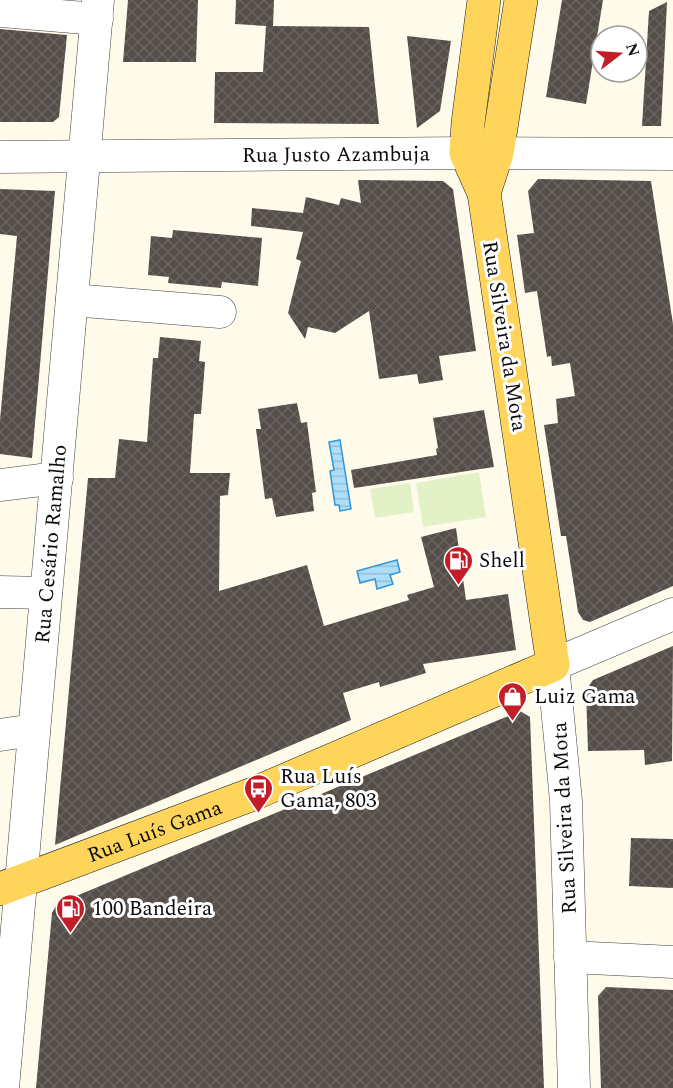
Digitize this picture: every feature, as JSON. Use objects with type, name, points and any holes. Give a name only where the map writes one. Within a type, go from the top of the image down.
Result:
[{"type":"main road","points":[[481,153],[468,123],[484,0]]},
{"type":"main road","points":[[481,153],[522,0]]},
{"type":"main road","name":"Rua Silveira da Mota","points":[[481,153],[484,193],[554,665]]},
{"type":"main road","name":"Rua Luís Gama","points":[[11,884],[253,794],[554,665]]},
{"type":"street","points":[[0,11],[98,10]]},
{"type":"street","name":"Rua Cesário Ramalho","points":[[3,1088],[11,884],[34,730],[98,10]]},
{"type":"street","name":"Rua Justo Azambuja","points":[[0,157],[481,153],[673,154]]},
{"type":"street","points":[[72,300],[220,312]]},
{"type":"street","points":[[0,485],[57,478]]},
{"type":"street","points":[[0,592],[46,593]]},
{"type":"street","name":"Rua Luís Gama","points":[[554,665],[673,614]]},
{"type":"street","name":"Rua Silveira da Mota","points":[[554,665],[566,801],[574,1088]]},
{"type":"street","points":[[0,735],[34,730]]},
{"type":"street","points":[[570,957],[673,962]]},
{"type":"green space","points":[[479,472],[486,517],[423,527],[416,483]]},
{"type":"green space","points":[[410,483],[414,512],[375,518],[370,489]]},
{"type":"water","points":[[340,440],[351,509],[340,511],[339,505],[335,505],[330,471],[334,470],[329,442]]},
{"type":"water","points":[[397,560],[400,572],[390,575],[393,584],[377,589],[375,579],[360,583],[357,571]]},
{"type":"building","points":[[128,0],[198,0],[196,62],[123,62]]},
{"type":"building","points":[[236,0],[274,0],[273,26],[369,27],[379,124],[214,123],[215,72],[263,72],[266,26],[235,24]]},
{"type":"building","points":[[562,0],[603,0],[599,24],[589,24],[589,84],[586,104],[546,97]]},
{"type":"building","points":[[667,2],[661,126],[642,126],[645,84],[649,84],[649,11]]},
{"type":"building","points":[[0,29],[67,35],[59,117],[53,122],[0,122]]},
{"type":"building","points":[[407,36],[451,41],[440,111],[417,128]]},
{"type":"building","points":[[538,179],[651,181],[673,324],[673,586],[590,622],[583,620],[578,612],[566,536],[561,536],[544,425],[558,423],[556,399],[575,396],[570,363],[552,366],[551,356],[547,357],[537,291],[525,293],[517,235],[534,233],[528,191]]},
{"type":"building","points":[[358,180],[443,181],[453,189],[476,351],[439,356],[443,380],[419,384],[417,374],[379,379],[369,311],[335,333],[308,327],[305,339],[288,313],[301,261],[296,259],[303,232],[251,226],[252,208],[303,213],[306,197],[339,205],[341,198],[361,203]]},
{"type":"building","points":[[0,189],[55,191],[32,458],[0,454],[0,420],[17,236],[0,234]]},
{"type":"building","points":[[173,230],[262,238],[258,286],[222,282],[221,288],[168,283],[169,277],[148,275],[151,236],[172,238]]},
{"type":"building","points":[[160,337],[201,341],[199,361],[205,362],[201,414],[194,414],[190,473],[230,473],[228,495],[220,496],[219,591],[307,565],[324,626],[409,600],[407,595],[434,587],[421,537],[456,528],[466,600],[508,594],[516,650],[423,664],[426,673],[380,687],[379,682],[343,693],[351,720],[55,845],[88,478],[115,478],[119,439],[147,442],[153,358],[158,358]]},
{"type":"building","points":[[297,403],[301,423],[307,422],[316,492],[312,493],[314,511],[276,517],[272,498],[265,499],[256,429],[261,429],[258,409]]},
{"type":"building","points":[[484,410],[494,467],[354,488],[351,470],[437,455],[433,418]]},
{"type":"building","points":[[673,646],[672,761],[645,765],[644,750],[588,751],[586,690],[593,680]]},
{"type":"building","points":[[520,711],[530,717],[544,1088],[36,1088],[52,913],[57,904]]},
{"type":"building","points":[[631,838],[673,839],[673,888],[629,886]]},
{"type":"building","points":[[606,987],[673,990],[673,1088],[601,1088],[598,996]]},
{"type":"place","name":"Shell","points":[[458,586]]},
{"type":"place","name":"Luiz Gama","points":[[513,722]]},
{"type":"place","name":"Rua Luís Gama, 803","points":[[259,814]]},
{"type":"place","name":"100 Bandeira","points":[[71,934]]}]
